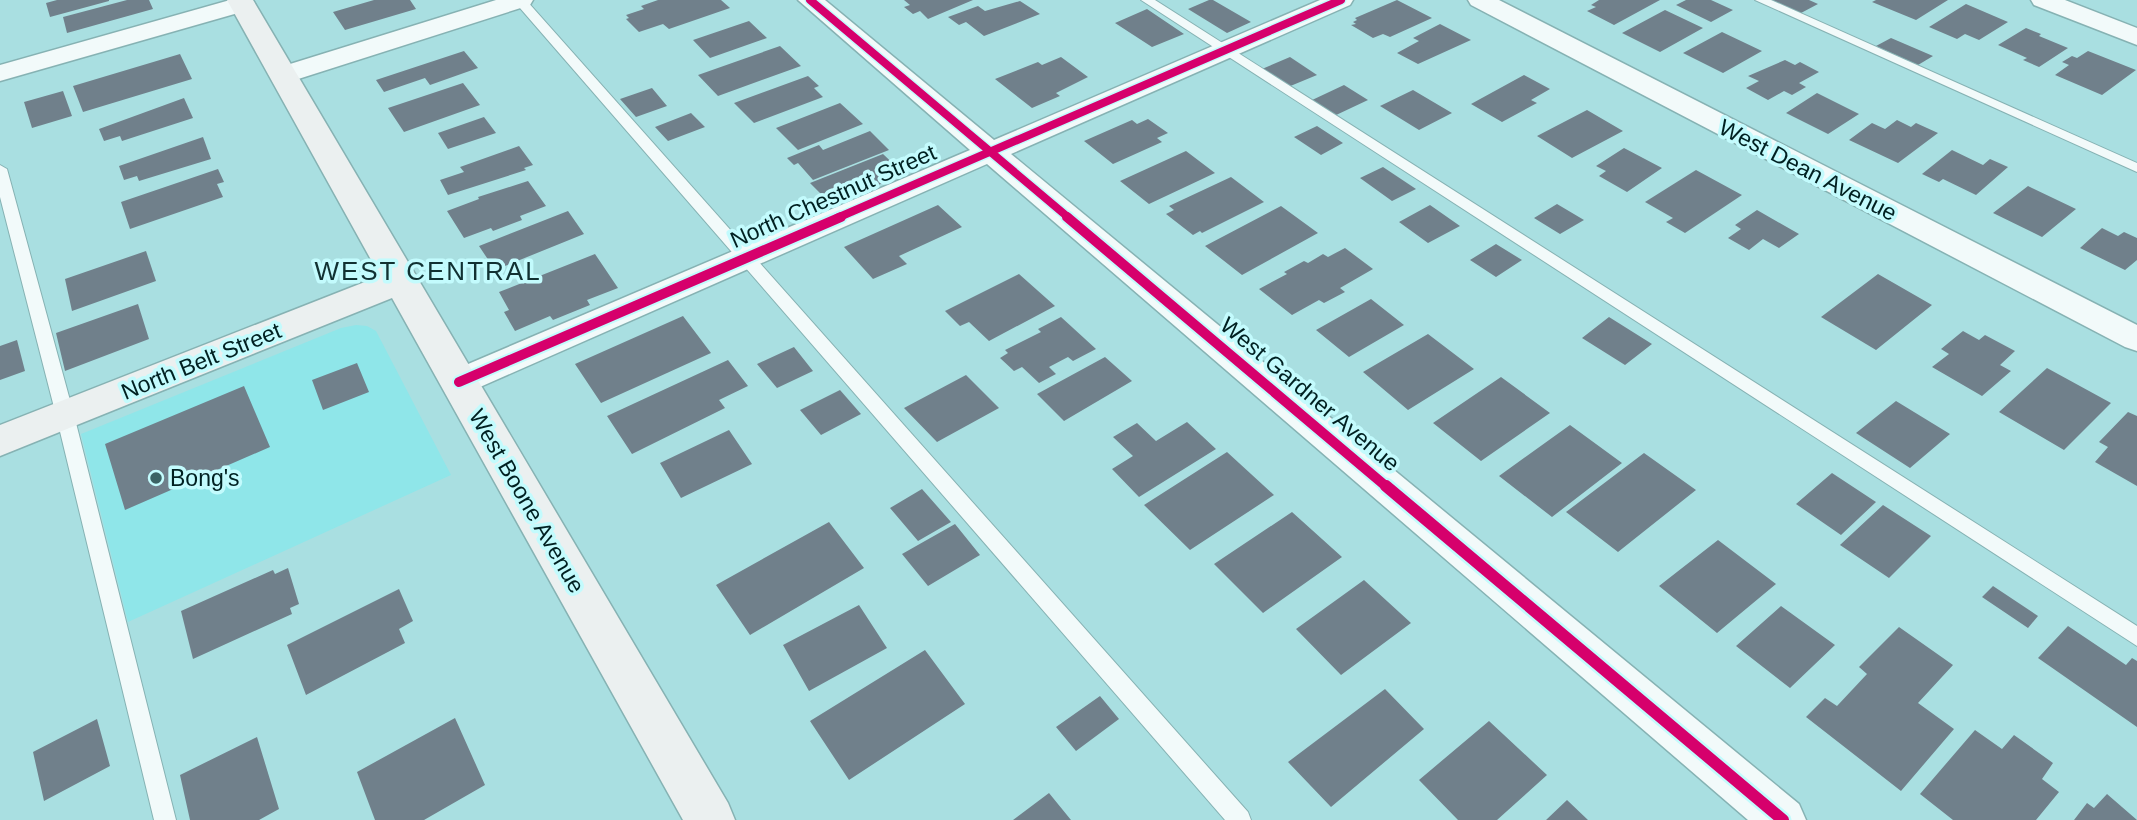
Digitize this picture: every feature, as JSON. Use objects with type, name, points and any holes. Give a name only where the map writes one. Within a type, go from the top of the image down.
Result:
[{"type":"main road","name":"West Boone Avenue","points":[[242,2],[710,820]]},
{"type":"main road","name":"North Belt Street","points":[[0,440],[402,281]]},
{"type":"street","points":[[283,75],[520,0]]},
{"type":"street","name":"West Gardner Avenue","points":[[810,0],[1783,820]]},
{"type":"street","name":"North Chestnut Street","points":[[459,382],[1340,0]]},
{"type":"street","name":"West Dean Avenue","points":[[1480,0],[2137,339]]},
{"type":"street","points":[[2043,0],[2137,37]]},
{"type":"street","points":[[0,74],[242,2]]},
{"type":"lane","points":[[520,0],[1240,820]]},
{"type":"lane","points":[[1147,0],[2137,637]]},
{"type":"lane","points":[[1761,0],[2137,168]]},
{"type":"lane","points":[[0,169],[65,415],[165,820]]},
{"type":"shaded area","points":[[367,326],[376,331],[451,475],[128,622],[81,434],[341,328]]},
{"type":"building","points":[[57,0],[109,1],[50,17],[46,3]]},
{"type":"building","points":[[127,0],[149,0],[153,9],[67,33],[63,17]]},
{"type":"building","points":[[374,0],[410,0],[416,9],[345,30],[333,12]]},
{"type":"building","points":[[658,0],[721,0],[730,8],[669,29],[663,24],[639,32],[626,19],[629,18],[626,15],[644,9],[641,6]]},
{"type":"building","points":[[904,0],[973,0],[928,19],[920,11],[913,14],[904,7],[910,5]]},
{"type":"building","points":[[1209,0],[1251,22],[1227,33],[1188,9]]},
{"type":"building","points":[[1397,0],[1432,18],[1390,37],[1383,34],[1373,38],[1351,25],[1356,24],[1353,22],[1357,20],[1355,18]]},
{"type":"building","points":[[1599,0],[1660,0],[1614,25],[1587,11],[1596,7],[1591,5]]},
{"type":"building","points":[[1686,0],[1711,0],[1733,10],[1711,22],[1676,5]]},
{"type":"building","points":[[1772,0],[1809,0],[1818,4],[1801,13]]},
{"type":"building","points":[[1948,0],[1916,20],[1872,2]]},
{"type":"building","points":[[1020,1],[1040,14],[984,36],[966,22],[959,25],[948,17],[978,6],[985,11]]},
{"type":"building","points":[[1966,4],[2008,22],[1979,40],[1965,34],[1957,39],[1929,27]]},
{"type":"building","points":[[1147,9],[1184,34],[1152,47],[1115,23]]},
{"type":"building","points":[[1665,10],[1703,28],[1660,52],[1622,33]]},
{"type":"building","points":[[749,21],[767,38],[710,58],[693,40]]},
{"type":"building","points":[[1440,24],[1471,40],[1418,64],[1397,53],[1419,41],[1413,38]]},
{"type":"building","points":[[2026,28],[2068,48],[2039,67],[2023,60],[2027,58],[1998,45]]},
{"type":"building","points":[[1722,32],[1762,51],[1723,73],[1683,53]]},
{"type":"building","points":[[1891,38],[1933,56],[1918,65],[1876,46]]},
{"type":"building","points":[[780,46],[801,66],[718,96],[698,75]]},
{"type":"building","points":[[464,51],[478,68],[430,85],[425,78],[384,92],[376,80]]},
{"type":"building","points":[[2088,51],[2136,70],[2102,95],[2055,75],[2069,65],[2062,62],[2072,56],[2077,58]]},
{"type":"building","points":[[180,54],[192,79],[83,112],[73,86]]},
{"type":"building","points":[[1061,57],[1088,77],[1056,93],[1060,96],[1032,108],[995,79],[1038,62],[1042,65]]},
{"type":"building","points":[[1290,57],[1317,75],[1288,87],[1262,69]]},
{"type":"building","points":[[1785,60],[1795,65],[1800,62],[1819,72],[1799,83],[1806,87],[1792,95],[1784,91],[1768,100],[1746,88],[1759,81],[1748,76]]},
{"type":"building","points":[[1524,75],[1550,89],[1531,100],[1537,103],[1502,122],[1471,104]]},
{"type":"building","points":[[808,76],[819,86],[814,88],[823,97],[754,123],[734,103]]},
{"type":"building","points":[[463,83],[480,105],[404,132],[388,108]]},
{"type":"building","points":[[1344,85],[1368,100],[1334,116],[1310,101]]},
{"type":"building","points":[[652,88],[667,106],[636,117],[620,99]]},
{"type":"building","points":[[1413,90],[1452,113],[1419,130],[1380,106]]},
{"type":"building","points":[[63,91],[72,116],[32,128],[24,102]]},
{"type":"building","points":[[1817,93],[1859,114],[1828,134],[1786,113]]},
{"type":"building","points":[[184,98],[193,118],[122,141],[120,136],[104,141],[99,129]]},
{"type":"building","points":[[840,103],[863,124],[798,150],[776,128]]},
{"type":"building","points":[[1587,110],[1623,131],[1572,158],[1537,136]]},
{"type":"building","points":[[691,113],[705,127],[668,141],[655,127]]},
{"type":"building","points":[[484,117],[496,133],[448,149],[438,133]]},
{"type":"building","points":[[1148,119],[1168,133],[1157,138],[1162,142],[1113,164],[1084,141],[1132,120],[1137,124]]},
{"type":"building","points":[[1897,120],[1911,127],[1916,123],[1938,133],[1898,163],[1849,140],[1872,123],[1885,129]]},
{"type":"building","points":[[1317,126],[1343,143],[1321,155],[1294,137]]},
{"type":"building","points":[[870,131],[889,150],[813,180],[798,163],[794,165],[787,158],[819,145],[823,150]]},
{"type":"building","points":[[203,137],[211,159],[139,181],[137,176],[124,180],[119,166]]},
{"type":"building","points":[[519,146],[533,165],[524,168],[526,170],[448,195],[440,180],[464,172],[460,167]]},
{"type":"building","points":[[1624,148],[1662,168],[1627,192],[1599,176],[1606,171],[1596,166]]},
{"type":"building","points":[[1952,150],[1983,165],[1990,159],[2008,167],[1976,195],[1943,179],[1939,182],[1922,174]]},
{"type":"building","points":[[1186,151],[1215,173],[1149,204],[1120,181]]},
{"type":"building","points":[[883,154],[905,175],[838,200],[832,194],[824,197],[810,183]]},
{"type":"building","points":[[1383,167],[1416,189],[1392,201],[1360,178]]},
{"type":"building","points":[[218,169],[224,182],[217,184],[223,197],[130,229],[121,202]]},
{"type":"building","points":[[1696,170],[1742,195],[1685,233],[1666,222],[1673,218],[1645,202]]},
{"type":"building","points":[[1231,177],[1264,202],[1193,235],[1166,214],[1174,210],[1169,206]]},
{"type":"building","points":[[528,181],[546,206],[520,216],[522,220],[493,231],[491,228],[464,238],[447,211],[479,199],[478,197]]},
{"type":"building","points":[[2028,186],[2076,209],[2042,237],[1993,213]]},
{"type":"building","points":[[1557,204],[1584,220],[1560,234],[1534,218]]},
{"type":"building","points":[[938,205],[962,227],[899,256],[907,264],[873,279],[844,247]]},
{"type":"building","points":[[1430,205],[1460,226],[1428,243],[1399,222]]},
{"type":"building","points":[[1281,206],[1318,233],[1242,275],[1205,246]]},
{"type":"building","points":[[1757,210],[1799,234],[1779,248],[1763,239],[1749,250],[1728,238],[1741,229],[1735,225]]},
{"type":"building","points":[[568,211],[584,234],[495,270],[479,246]]},
{"type":"building","points":[[2102,228],[2118,236],[2124,232],[2137,238],[2137,260],[2125,270],[2080,248]]},
{"type":"building","points":[[1496,244],[1522,260],[1496,277],[1470,260]]},
{"type":"building","points":[[1345,248],[1373,269],[1340,288],[1345,292],[1324,303],[1319,300],[1292,315],[1259,289],[1304,261],[1308,263],[1323,254],[1328,257]]},
{"type":"building","points":[[146,251],[156,281],[72,311],[65,279]]},
{"type":"building","points":[[595,254],[618,288],[587,300],[590,305],[553,320],[550,316],[515,331],[504,312],[509,310],[499,292]]},
{"type":"building","points":[[1019,274],[1055,306],[989,341],[969,322],[960,326],[945,311]]},
{"type":"building","points":[[1878,274],[1932,305],[1876,350],[1821,317]]},
{"type":"building","points":[[1371,299],[1404,325],[1349,357],[1316,330]]},
{"type":"building","points":[[138,304],[149,339],[65,371],[56,333]]},
{"type":"building","points":[[683,316],[711,353],[601,403],[575,364]]},
{"type":"building","points":[[1061,317],[1096,349],[1073,361],[1068,357],[1049,367],[1056,374],[1039,383],[1022,367],[1014,371],[1000,358],[1008,353],[1005,350],[1041,332],[1038,329]]},
{"type":"building","points":[[1609,317],[1652,344],[1625,365],[1582,338]]},
{"type":"building","points":[[1963,331],[1979,340],[1985,335],[2015,351],[2000,365],[2011,371],[1982,396],[1932,367],[1949,354],[1941,349]]},
{"type":"building","points":[[1428,334],[1474,369],[1408,410],[1363,372]]},
{"type":"building","points":[[17,340],[25,371],[0,380],[0,346]]},
{"type":"building","points":[[794,347],[813,371],[777,388],[757,364]]},
{"type":"building","points":[[1105,357],[1132,381],[1064,421],[1037,394]]},
{"type":"building","points":[[728,360],[748,386],[719,400],[725,408],[632,454],[607,416]]},
{"type":"building","points":[[357,363],[369,392],[323,410],[312,380]]},
{"type":"building","points":[[2047,368],[2111,403],[2064,450],[1999,412]]},
{"type":"building","points":[[966,375],[999,408],[937,442],[904,408]]},
{"type":"building","points":[[1501,377],[1550,413],[1481,461],[1433,423]]},
{"type":"building","name":"Bong's","points":[[244,386],[270,447],[125,510],[105,444]]},
{"type":"building","points":[[840,390],[861,414],[821,435],[800,410]]},
{"type":"building","points":[[1896,401],[1950,434],[1910,468],[1856,433]]},
{"type":"building","points":[[2128,412],[2137,416],[2137,486],[2095,462],[2108,447],[2099,442]]},
{"type":"building","points":[[1187,422],[1216,449],[1139,497],[1112,469],[1133,456],[1113,437],[1137,423],[1156,441]]},
{"type":"building","points":[[1570,425],[1622,463],[1552,517],[1499,476]]},
{"type":"building","points":[[729,430],[752,464],[681,498],[660,463]]},
{"type":"building","points":[[1227,452],[1274,495],[1190,550],[1144,505]]},
{"type":"building","points":[[1644,453],[1696,490],[1618,552],[1566,512]]},
{"type":"building","points":[[1832,473],[1876,502],[1841,535],[1796,504]]},
{"type":"building","points":[[922,489],[951,522],[918,541],[890,508]]},
{"type":"building","points":[[1883,505],[1931,536],[1889,578],[1840,545]]},
{"type":"building","points":[[1292,512],[1342,557],[1263,613],[1214,564]]},
{"type":"building","points":[[829,522],[864,568],[750,635],[716,585]]},
{"type":"building","points":[[955,524],[980,555],[928,586],[902,554]]},
{"type":"building","points":[[1718,540],[1776,584],[1717,633],[1659,586]]},
{"type":"building","points":[[288,568],[299,604],[290,608],[292,614],[193,659],[181,611],[273,570],[275,574]]},
{"type":"building","points":[[1364,580],[1411,623],[1341,675],[1296,629]]},
{"type":"building","points":[[1993,586],[2038,616],[2028,628],[1982,597]]},
{"type":"building","points":[[399,589],[413,621],[399,629],[405,643],[306,695],[287,645]]},
{"type":"building","points":[[859,605],[887,648],[809,691],[783,645]]},
{"type":"building","points":[[1781,606],[1835,645],[1790,688],[1736,646]]},
{"type":"building","points":[[2068,626],[2126,665],[2132,658],[2137,661],[2137,727],[2038,658]]},
{"type":"building","points":[[1899,627],[1953,665],[1918,703],[1954,729],[1901,791],[1806,717],[1825,698],[1837,706],[1867,674],[1859,667]]},
{"type":"building","points":[[925,650],[965,704],[849,780],[810,721]]},
{"type":"building","points":[[1385,689],[1424,729],[1331,807],[1288,762]]},
{"type":"building","points":[[1100,696],[1119,719],[1076,751],[1056,727]]},
{"type":"building","points":[[455,718],[485,785],[424,820],[375,820],[357,772]]},
{"type":"building","points":[[97,719],[110,766],[44,801],[33,752]]},
{"type":"building","points":[[1489,721],[1547,775],[1497,820],[1458,820],[1419,780]]},
{"type":"building","points":[[1975,730],[2002,749],[2014,735],[2053,763],[2042,779],[2059,792],[2036,820],[1953,820],[1920,794]]},
{"type":"building","points":[[257,737],[279,809],[259,820],[190,820],[180,775]]},
{"type":"building","points":[[1049,793],[1071,820],[1013,820]]},
{"type":"building","points":[[2107,794],[2137,820],[2074,820],[2087,803],[2094,808]]},
{"type":"building","points":[[1567,800],[1588,820],[1546,820]]},
{"type":"cycle path","points":[[810,0],[1783,820]]},
{"type":"cycle path","points":[[459,382],[1341,0]]},
{"type":"place","name":"Bong's","points":[[156,478]]},
{"type":"district","name":"WEST CENTRAL","points":[[428,271]]}]
